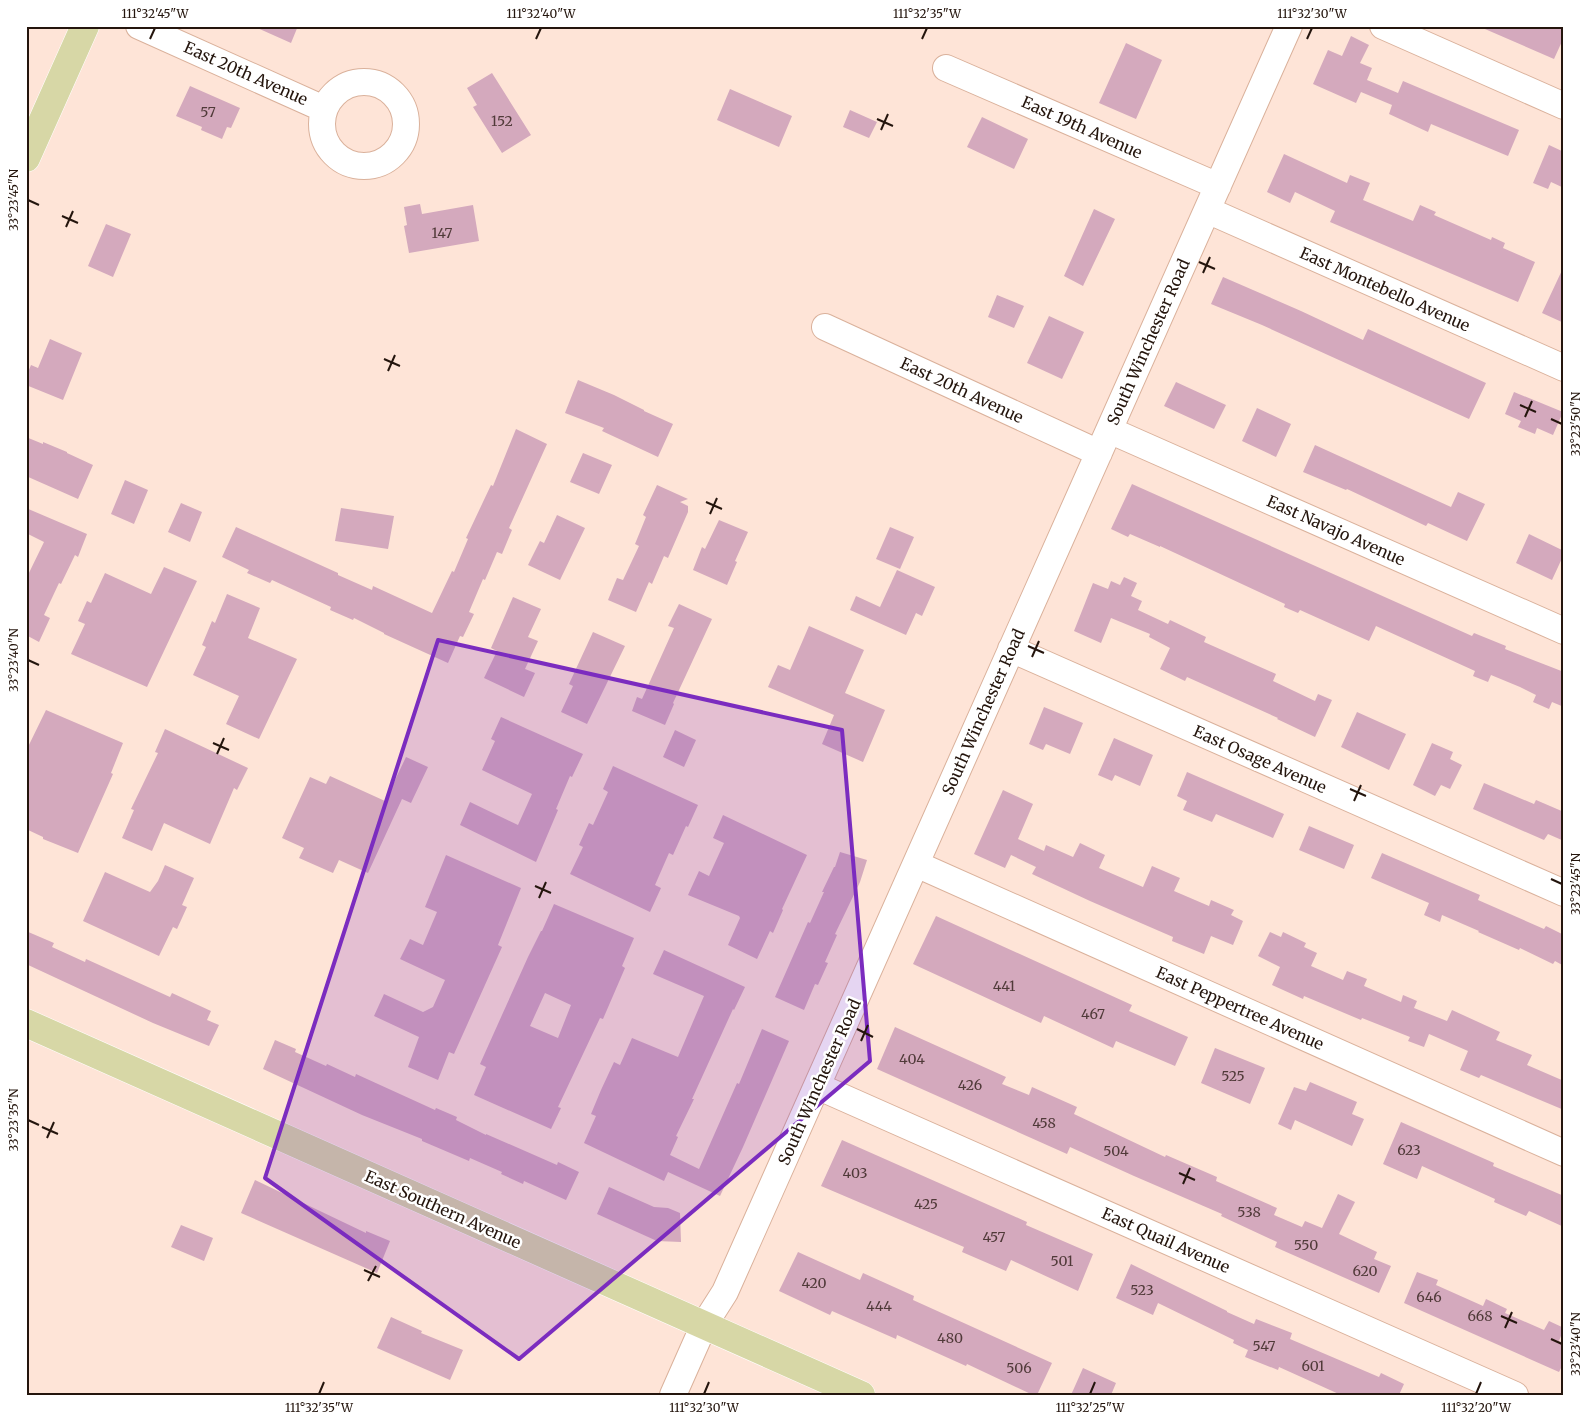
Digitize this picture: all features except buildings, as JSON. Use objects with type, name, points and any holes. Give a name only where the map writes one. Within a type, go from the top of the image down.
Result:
[{"type":"main road","points":[[26,158],[85,26]]},
{"type":"main road","name":"East Southern Avenue","points":[[26,1023],[861,1395]]},
{"type":"street","name":"East 20th Avenue","points":[[139,26],[324,109]]},
{"type":"street","name":"South Winchester Road","points":[[673,1395],[704,1325],[725,1292],[1289,26]]},
{"type":"street","points":[[1383,26],[1564,106]]},
{"type":"street","name":"East 19th Avenue","points":[[946,68],[1218,186]]},
{"type":"street","name":"East Montebello Avenue","points":[[1207,210],[1564,368]]},
{"type":"street","name":"East 20th Avenue","points":[[826,327],[1099,453]]},
{"type":"street","name":"East Navajo Avenue","points":[[1109,430],[1564,631]]},
{"type":"street","name":"East Osage Avenue","points":[[1011,649],[1564,893]]},
{"type":"street","name":"East Peppertree Avenue","points":[[916,864],[1564,1153]]},
{"type":"street","name":"East Quail Avenue","points":[[817,1086],[1515,1395]]},
{"type":"highlighted area","points":[[438,640],[842,730],[870,1061],[519,1359],[265,1178]]}]
